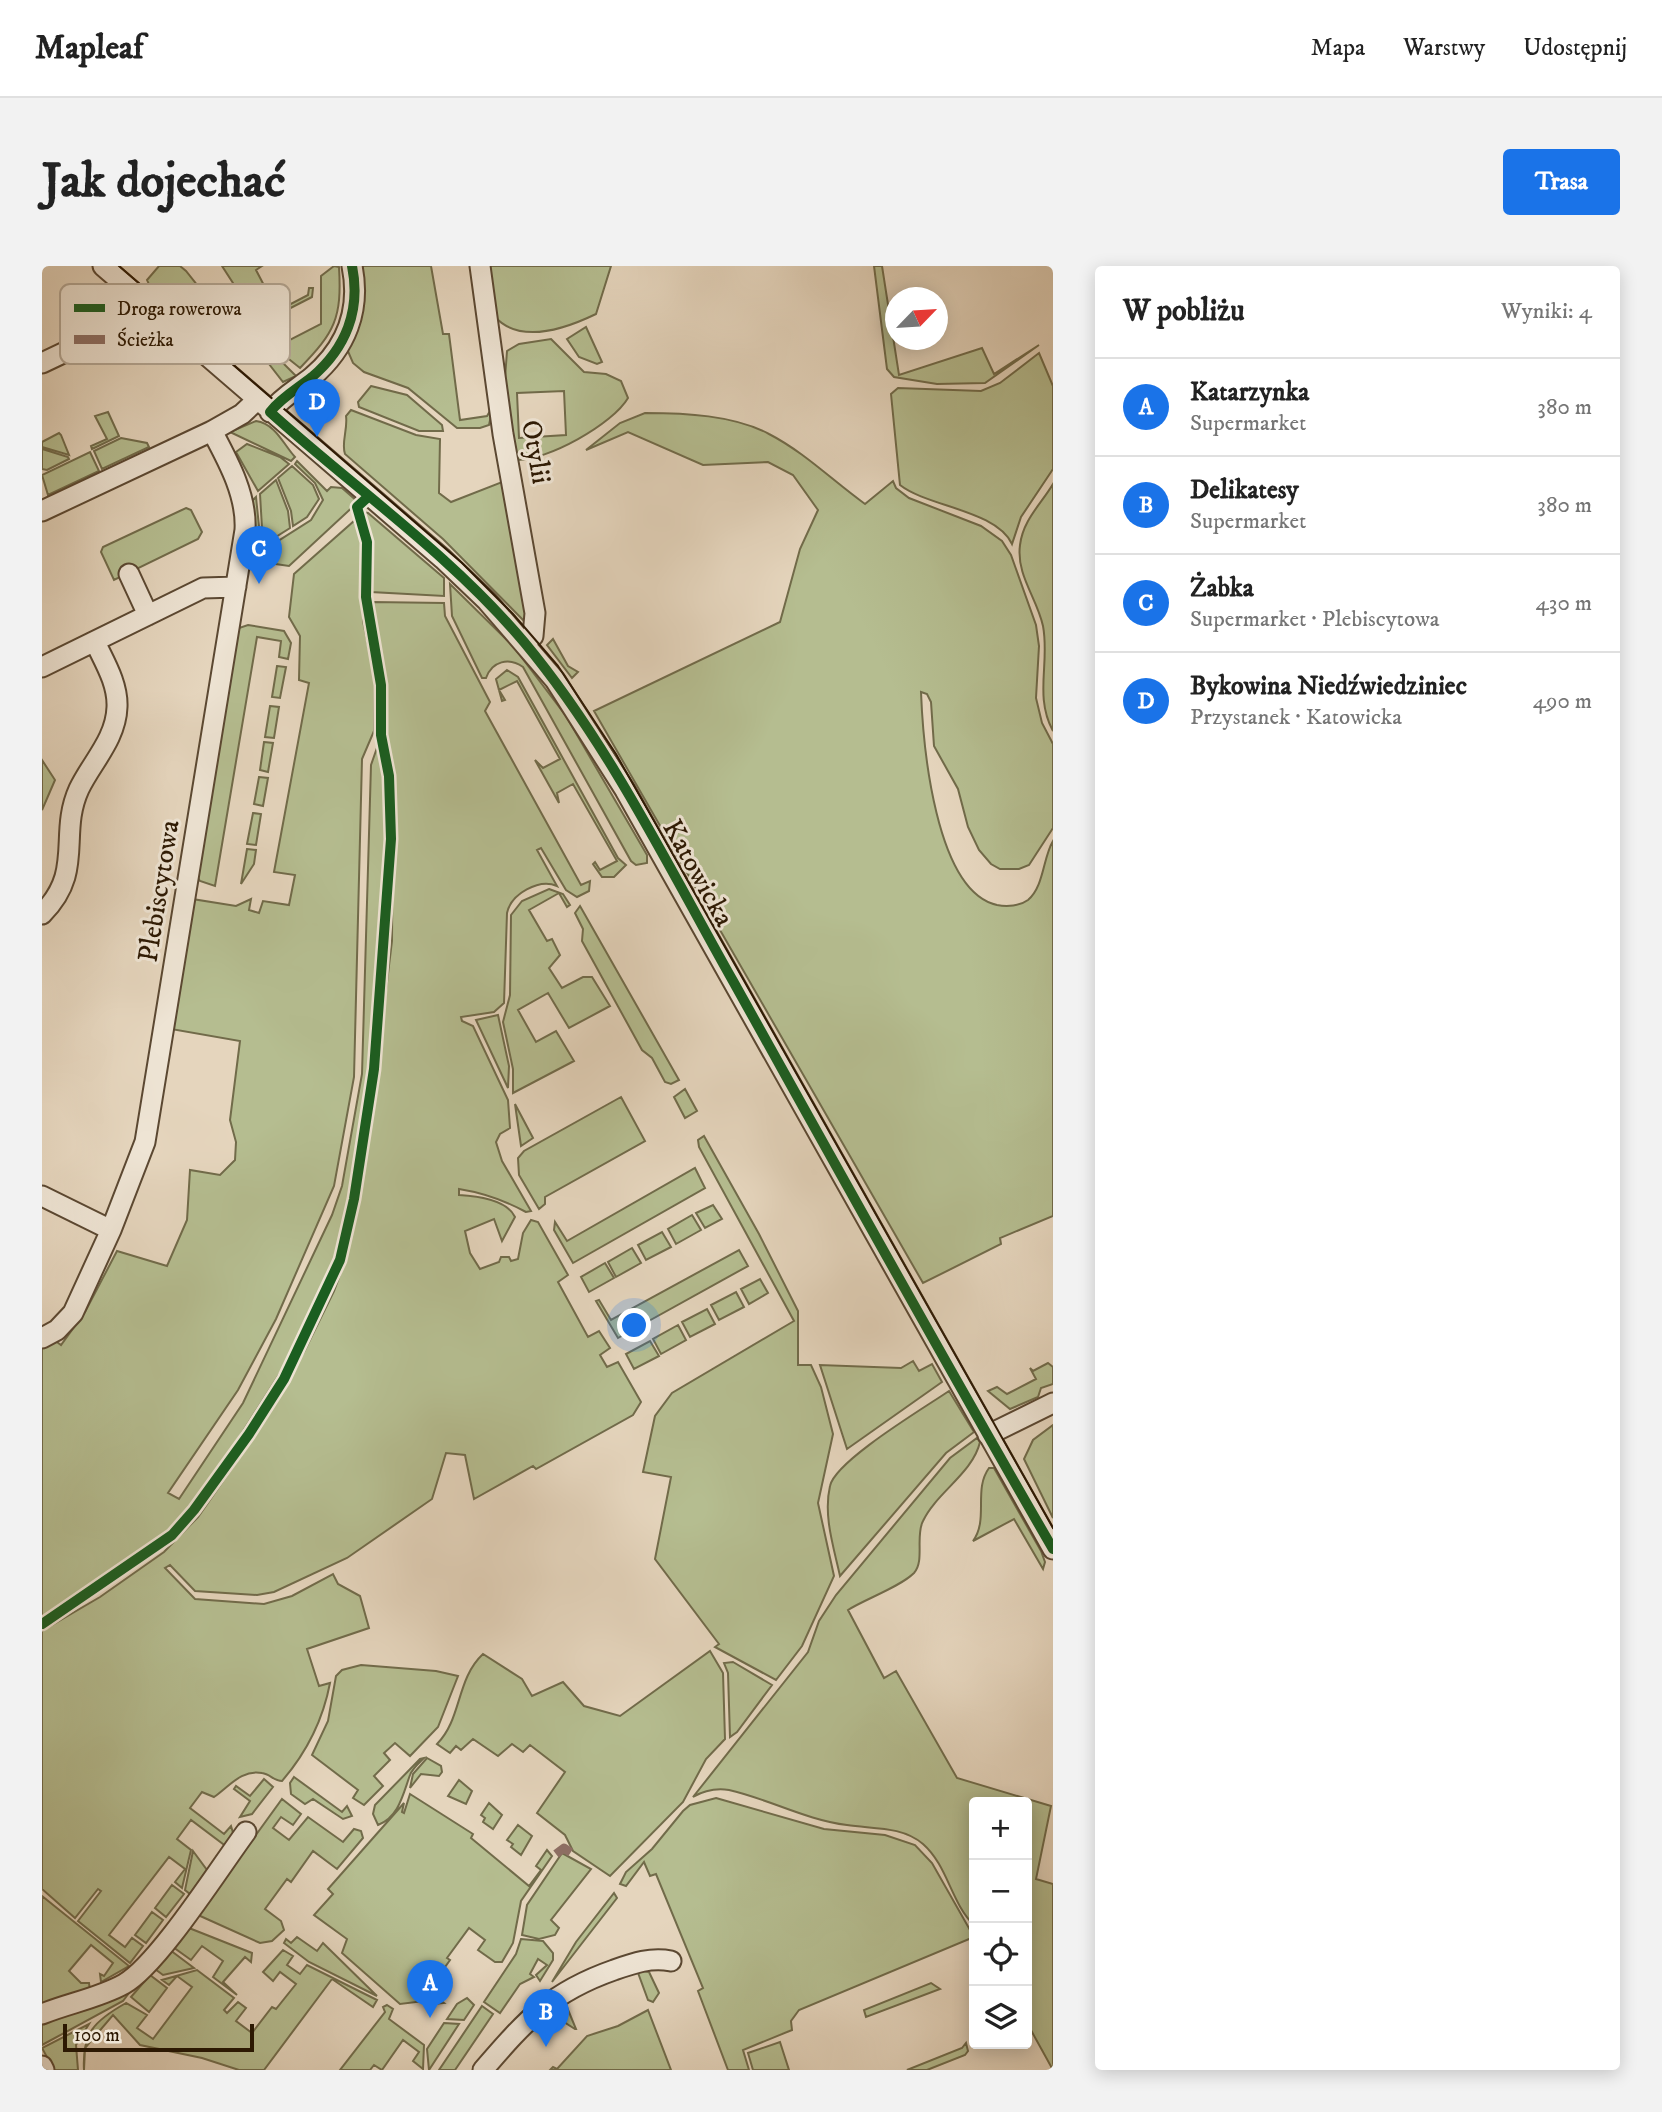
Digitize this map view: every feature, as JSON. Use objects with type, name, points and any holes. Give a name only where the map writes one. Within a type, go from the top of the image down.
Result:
[{"type":"street","name":"Katowicka","points":[[103,266],[124,284]]},
{"type":"street","points":[[42,511],[263,406],[314,376],[343,342],[354,310],[352,266]]},
{"type":"street","name":"Otylii","points":[[480,266],[503,434],[535,613],[533,636],[524,642]]},
{"type":"street","points":[[42,363],[60,354]]},
{"type":"street","name":"Katowicka","points":[[215,364],[443,559],[524,642],[576,709],[599,745],[1053,1549]]},
{"type":"street","name":"Plebiscytowa","points":[[42,1338],[57,1330],[73,1313],[111,1230],[145,1142],[246,514],[236,481],[212,431]]},
{"type":"street","points":[[129,574],[148,615]]},
{"type":"street","points":[[42,667],[202,588],[236,587]]},
{"type":"street","points":[[42,914],[65,881],[71,855],[74,806],[116,721],[116,690],[95,642]]},
{"type":"street","points":[[42,1196],[111,1230]]},
{"type":"street","points":[[988,1435],[1053,1403]]},
{"type":"street","points":[[42,2014],[110,1991],[134,1977],[178,1924],[246,1832]]},
{"type":"street","points":[[484,2070],[509,2040],[556,1995],[584,1981],[629,1965],[656,1958],[671,1961]]},
{"type":"green space","points":[[159,266],[180,266],[196,284],[149,284],[147,280]]},
{"type":"green space","points":[[222,266],[262,266],[256,270],[263,284],[234,284]]},
{"type":"green space","points":[[334,266],[339,267],[337,312],[329,334],[300,368],[290,360],[290,340],[321,324],[321,276]]},
{"type":"green space","points":[[357,266],[431,266],[443,334],[449,334],[460,420],[487,416],[493,406],[489,425],[480,428],[457,428],[408,388],[364,372],[353,363],[347,349]]},
{"type":"green space","points":[[485,266],[611,266],[596,314],[558,328],[531,332],[506,325],[495,317]]},
{"type":"green space","points":[[874,266],[882,266],[885,287],[885,350],[895,350],[899,375],[982,348],[994,374],[1039,345],[985,383],[937,384],[894,377],[887,369]]},
{"type":"green space","points":[[309,288],[313,288],[312,297],[290,308],[290,304],[308,295]]},
{"type":"green space","points":[[586,327],[602,362],[597,364],[579,357],[567,339]]},
{"type":"green space","points":[[551,339],[584,372],[606,374],[621,381],[628,398],[609,419],[578,439],[544,454],[516,460],[504,392],[507,351],[519,344]],"holes":[[[564,391],[566,435],[519,438],[517,393]]]},
{"type":"green space","points":[[1039,353],[1053,386],[1053,469],[1021,517],[1012,544],[1004,533],[977,516],[927,499],[900,485],[891,394],[898,388],[981,391],[1000,383]]},
{"type":"green space","points":[[269,364],[284,364],[296,376],[283,382]]},
{"type":"green space","points":[[310,382],[323,398],[315,399],[301,409],[295,398]]},
{"type":"green space","points":[[371,386],[407,395],[442,425],[443,431],[419,431],[359,407],[358,402]]},
{"type":"green space","points":[[351,410],[416,435],[440,439],[439,493],[451,502],[502,482],[528,625],[443,539],[345,454],[346,416]]},
{"type":"green space","points":[[108,412],[119,436],[92,449],[91,446],[107,439],[95,416]]},
{"type":"green space","points":[[645,413],[708,416],[755,428],[794,449],[865,504],[893,481],[896,488],[909,498],[981,526],[1002,541],[1011,555],[1036,625],[1039,646],[1036,698],[1042,723],[1053,744],[1053,828],[1029,865],[1019,869],[1000,869],[991,864],[979,850],[968,827],[958,789],[934,746],[931,702],[927,694],[921,692],[925,745],[936,813],[946,845],[959,873],[976,894],[1001,906],[1017,905],[1028,900],[1037,888],[1053,841],[1053,1216],[1000,1238],[1001,1244],[923,1283],[594,711],[780,622],[800,549],[818,510],[793,475],[768,462],[703,465],[628,432],[586,450],[620,423]]},
{"type":"green space","points":[[256,421],[269,426],[279,435],[295,457],[291,461],[230,432]]},
{"type":"green space","points":[[59,433],[69,455],[42,447],[42,442]]},
{"type":"green space","points":[[121,438],[147,443],[149,447],[102,469],[94,451]]},
{"type":"green space","points":[[247,444],[280,457],[289,464],[258,491],[236,452]]},
{"type":"green space","points":[[42,449],[69,459],[47,470],[42,469]]},
{"type":"green space","points":[[90,452],[99,471],[48,495],[42,475]]},
{"type":"green space","points":[[297,461],[327,491],[331,487],[342,488],[358,502],[289,566],[248,560],[311,520],[323,500],[315,483],[295,464]]},
{"type":"green space","points":[[292,466],[313,485],[319,499],[307,517],[293,526],[291,511],[278,478]]},
{"type":"green space","points":[[276,480],[288,511],[290,528],[263,545],[260,494]]},
{"type":"green space","points":[[1053,484],[1053,731],[1044,705],[1043,626],[1021,566],[1020,545],[1033,513]]},
{"type":"green space","points":[[256,497],[261,546],[247,554],[246,507]]},
{"type":"green space","points":[[186,508],[191,510],[202,532],[198,539],[114,580],[101,552],[103,547]]},
{"type":"green space","points":[[362,512],[368,513],[444,578],[444,596],[371,592],[370,538]]},
{"type":"green space","points":[[354,521],[363,542],[363,621],[375,678],[374,731],[362,759],[354,1077],[334,1186],[276,1319],[238,1390],[168,1493],[179,1499],[243,1403],[332,1215],[342,1186],[362,1074],[371,765],[378,745],[385,768],[388,835],[383,942],[366,1107],[337,1259],[301,1340],[201,1497],[170,1533],[86,1594],[42,1621],[42,1343],[53,1339],[61,1345],[85,1312],[117,1251],[167,1266],[187,1220],[190,1170],[220,1175],[235,1160],[236,1142],[230,1120],[240,1041],[171,1029],[192,899],[236,906],[251,899],[249,910],[259,913],[263,901],[289,905],[295,875],[274,872],[309,683],[299,680],[300,636],[289,617],[294,574]]},
{"type":"green space","points":[[450,584],[513,646],[566,716],[647,855],[647,863],[636,865],[631,861],[523,667],[512,662],[502,662],[492,668],[486,678],[482,678],[452,616]]},
{"type":"green space","points":[[372,602],[444,603],[445,616],[490,702],[485,711],[581,885],[590,881],[589,891],[577,897],[566,890],[541,848],[537,850],[557,886],[534,886],[520,894],[510,906],[507,913],[504,1003],[494,1012],[461,1017],[462,1021],[473,1026],[508,1100],[510,1128],[500,1134],[496,1142],[502,1161],[531,1211],[526,1212],[494,1197],[459,1189],[459,1195],[498,1203],[515,1217],[502,1241],[494,1219],[465,1231],[470,1253],[480,1269],[499,1262],[501,1257],[509,1257],[511,1261],[518,1259],[523,1233],[531,1220],[538,1222],[568,1275],[558,1282],[588,1337],[599,1331],[610,1348],[600,1355],[607,1367],[618,1362],[641,1402],[633,1415],[536,1469],[533,1466],[474,1499],[465,1455],[446,1453],[432,1499],[347,1558],[274,1592],[257,1595],[195,1591],[170,1565],[165,1568],[195,1599],[264,1604],[292,1596],[333,1574],[338,1584],[360,1596],[369,1628],[307,1649],[319,1686],[330,1683],[313,1735],[282,1781],[262,1773],[248,1774],[214,1797],[202,1792],[190,1808],[224,1834],[231,1826],[234,1836],[227,1847],[191,1820],[177,1839],[191,1850],[182,1888],[175,1882],[185,1869],[169,1857],[109,1935],[125,1947],[132,1938],[143,1946],[130,1963],[78,1921],[101,1891],[98,1889],[75,1918],[42,1889],[42,1631],[100,1597],[164,1552],[198,1517],[237,1461],[304,1352],[334,1291],[345,1261],[364,1171],[392,941],[393,768],[385,735],[383,685],[373,634]]},
{"type":"green space","points":[[248,625],[284,631],[291,643],[288,659],[279,657],[281,641],[257,637],[215,886],[198,878],[236,634],[239,628]]},
{"type":"green space","points":[[553,639],[568,666],[578,672],[572,678],[547,645]]},
{"type":"green space","points":[[277,666],[286,667],[280,698],[272,697]]},
{"type":"green space","points":[[507,670],[518,677],[618,858],[626,865],[614,877],[602,877],[593,864],[595,862],[600,870],[617,861],[573,784],[557,793],[559,803],[535,760],[543,768],[560,759],[517,681],[499,690],[496,679]]},
{"type":"green space","points":[[270,706],[279,707],[274,738],[265,737]]},
{"type":"green space","points":[[264,742],[273,743],[268,772],[260,770]]},
{"type":"green space","points":[[42,760],[55,780],[42,810]]},
{"type":"green space","points":[[259,777],[268,778],[263,806],[254,804]]},
{"type":"green space","points":[[253,813],[261,814],[256,845],[247,844]]},
{"type":"green space","points":[[247,849],[256,850],[254,864],[241,884]]},
{"type":"green space","points":[[549,889],[563,894],[570,905],[567,907],[559,893],[529,910],[547,941],[552,939],[560,955],[549,968],[562,988],[583,977],[592,977],[610,1006],[569,1028],[548,993],[518,1010],[536,1042],[556,1031],[574,1061],[513,1093],[513,1069],[503,1022],[510,995],[511,915],[522,901]]},
{"type":"green space","points":[[580,906],[679,1080],[671,1084],[665,1082],[652,1058],[642,1050],[582,941],[583,929],[575,913]]},
{"type":"green space","points":[[498,1015],[509,1066],[508,1088],[476,1020]]},
{"type":"green space","points":[[685,1089],[697,1111],[685,1118],[674,1097]]},
{"type":"green space","points":[[621,1097],[645,1141],[545,1197],[545,1204],[539,1209],[519,1175],[518,1158],[524,1151]]},
{"type":"green space","points":[[515,1104],[533,1138],[521,1146]]},
{"type":"green space","points":[[704,1136],[798,1311],[798,1365],[811,1365],[821,1387],[833,1434],[818,1503],[834,1576],[802,1646],[776,1680],[715,1647],[719,1644],[655,1559],[671,1477],[643,1472],[655,1416],[672,1393],[794,1321],[699,1147],[698,1140]]},
{"type":"green space","points":[[695,1168],[705,1188],[573,1263],[554,1230],[555,1222],[567,1241]]},
{"type":"green space","points":[[713,1205],[722,1219],[705,1228],[696,1213]]},
{"type":"green space","points":[[692,1215],[701,1230],[676,1244],[668,1229]]},
{"type":"green space","points":[[662,1232],[671,1247],[646,1260],[638,1245]]},
{"type":"green space","points":[[632,1248],[641,1263],[616,1277],[608,1262]]},
{"type":"green space","points":[[739,1250],[748,1266],[618,1338],[596,1301],[599,1300],[611,1320]]},
{"type":"green space","points":[[605,1263],[614,1278],[589,1292],[581,1277]]},
{"type":"green space","points":[[760,1279],[768,1293],[749,1304],[741,1289]]},
{"type":"green space","points":[[736,1292],[744,1307],[719,1320],[711,1305]]},
{"type":"green space","points":[[707,1309],[715,1324],[690,1337],[682,1322]]},
{"type":"green space","points":[[678,1325],[686,1340],[661,1354],[653,1339]]},
{"type":"green space","points":[[650,1341],[659,1356],[634,1369],[626,1354]]},
{"type":"green space","points":[[913,1361],[919,1371],[932,1364],[942,1382],[847,1449],[820,1365],[901,1368]]},
{"type":"green space","points":[[1048,1363],[1053,1367],[1053,1384],[1041,1388],[1038,1397],[1010,1409],[988,1391],[997,1387],[1007,1394],[1036,1379],[1030,1368],[1033,1371]]},
{"type":"green space","points":[[949,1391],[974,1432],[946,1453],[840,1576],[828,1509],[830,1486],[836,1475],[863,1449]]},
{"type":"green space","points":[[1053,1425],[1053,1518],[1024,1459],[1033,1440]]},
{"type":"green space","points":[[977,1438],[980,1442],[970,1463],[936,1501],[923,1521],[919,1562],[914,1573],[848,1610],[884,1678],[896,1671],[957,1778],[1021,1797],[969,1797],[969,1919],[931,1853],[923,1844],[906,1834],[832,1822],[729,1790],[711,1790],[693,1797],[808,1652],[819,1621],[836,1595],[950,1458]]},
{"type":"green space","points":[[989,1468],[994,1468],[1041,1551],[1045,1562],[1043,1569],[1014,1519],[973,1541],[980,1523],[982,1486]]},
{"type":"green space","points":[[710,1651],[723,1673],[725,1739],[706,1759],[683,1802],[610,1876],[573,1851],[565,1835],[537,1813],[565,1772],[530,1745],[523,1752],[512,1744],[498,1756],[473,1739],[461,1750],[456,1746],[450,1753],[437,1744],[451,1723],[468,1675],[483,1654],[522,1679],[532,1696],[563,1682],[584,1706],[620,1716]]},
{"type":"green space","points":[[733,1662],[772,1685],[737,1732],[730,1737],[728,1673],[724,1663]]},
{"type":"green space","points":[[361,1665],[436,1671],[458,1676],[438,1727],[410,1756],[395,1743],[384,1753],[390,1760],[374,1776],[383,1786],[364,1805],[353,1798],[358,1790],[312,1755],[328,1721],[336,1676],[342,1670]]},
{"type":"green space","points":[[424,1758],[411,1773],[396,1811],[378,1825],[373,1814],[375,1805]]},
{"type":"green space","points":[[427,1758],[441,1766],[442,1772],[439,1776],[421,1774],[410,1788],[413,1774]]},
{"type":"green space","points":[[294,1777],[342,1812],[347,1806],[352,1816],[343,1819],[313,1799],[305,1804],[291,1794],[290,1783]]},
{"type":"green space","points":[[264,1779],[273,1787],[252,1814],[240,1817],[250,1801],[234,1789],[236,1786],[250,1796]]},
{"type":"green space","points":[[459,1780],[472,1791],[466,1804],[448,1796]]},
{"type":"green space","points":[[410,1794],[473,1834],[471,1838],[529,1886],[541,1870],[536,1866],[547,1850],[552,1856],[521,1901],[513,1943],[502,1962],[495,1962],[478,1950],[485,1940],[469,1928],[428,1991],[444,2003],[433,2004],[432,2000],[400,2004],[342,1953],[347,1939],[314,1915],[333,1894],[328,1889],[404,1803],[404,1813]]},
{"type":"green space","points":[[716,1798],[824,1829],[885,1835],[915,1845],[932,1863],[969,1928],[969,1939],[799,2010],[791,2021],[792,2030],[743,2050],[749,2070],[728,2070],[698,1991],[703,1988],[656,1874],[650,1876],[644,1862],[626,1886],[620,1884],[626,1872],[652,1849],[690,1805]]},
{"type":"green space","points":[[282,1799],[301,1814],[293,1825],[281,1817],[273,1828],[289,1840],[308,1817],[343,1842],[354,1829],[361,1831],[363,1838],[337,1869],[313,1851],[291,1882],[287,1879],[265,1909],[281,1921],[284,1930],[272,1941],[260,1943],[198,1915]]},
{"type":"green space","points":[[1032,1800],[1051,1806],[1036,1879],[1053,1884],[1053,2070],[1032,2032]]},
{"type":"green space","points":[[489,1803],[502,1815],[493,1829],[483,1822],[485,1818],[481,1815]]},
{"type":"green space","points":[[518,1825],[532,1836],[521,1855],[507,1840]]},
{"type":"green space","points":[[193,1851],[207,1870],[190,1894],[185,1890]]},
{"type":"green space","points":[[562,1853],[591,1869],[551,1920],[559,1928],[555,1935],[539,1939],[522,1935],[527,1905]]},
{"type":"green space","points":[[172,1885],[184,1894],[166,1917],[155,1908]]},
{"type":"green space","points":[[614,1893],[617,1898],[552,1982],[576,1942]]},
{"type":"green space","points":[[42,1896],[129,1966],[101,1982],[100,1974],[104,1976],[113,1963],[91,1945],[69,1971],[81,1983],[89,1983],[90,1990],[42,2004]]},
{"type":"green space","points":[[152,1912],[163,1920],[146,1943],[135,1935]]},
{"type":"green space","points":[[189,1928],[252,1953],[251,1962],[245,1957],[223,1982],[237,1995],[213,1977],[223,1961],[202,1946],[191,1960],[173,1947]]},
{"type":"green space","points":[[297,1937],[317,1951],[323,1943],[377,1996],[309,1962],[284,1943],[286,1939],[291,1943]]},
{"type":"green space","points":[[521,1939],[543,1941],[553,1953],[553,1960],[540,1981],[536,1975],[547,1965],[538,1959],[530,1974],[534,1977],[520,1984],[500,2013],[484,2002],[516,1954]]},
{"type":"green space","points":[[170,1950],[194,1968],[163,1975],[155,1969]]},
{"type":"green space","points":[[283,1950],[293,1956],[287,1965],[300,1974],[307,1965],[377,2000],[373,2007],[332,1979],[264,2070],[239,2070],[202,2058],[140,2045],[113,2015],[85,2048],[92,2029],[98,2022],[126,2003],[147,2015],[137,2028],[153,2039],[192,1987],[177,1976],[169,1985],[162,1980],[197,1970],[234,1998],[224,2010],[227,2013],[238,2002],[246,2008],[236,2021],[252,2033],[272,2007],[276,2009],[296,1984],[280,1972],[273,1981],[263,1972]]},
{"type":"green space","points":[[637,1970],[649,1972],[659,1993],[653,2002],[648,2000]]},
{"type":"green space","points":[[150,1975],[167,1988],[149,2012],[131,1997]]},
{"type":"green space","points":[[931,1983],[940,1989],[866,2017],[864,2010]]},
{"type":"green space","points":[[132,1989],[123,2001],[42,2045],[42,2020]]},
{"type":"green space","points":[[467,1998],[474,2005],[464,2020],[447,2019],[457,2004]]},
{"type":"green space","points":[[564,2000],[576,2029],[553,2015],[553,2010]]},
{"type":"green space","points":[[387,2005],[393,2009],[389,2019],[424,2045],[423,2069],[413,2061],[419,2052],[403,2040],[382,2070],[374,2065],[370,2070],[340,2070],[385,2012],[383,2007]]},
{"type":"green space","points":[[482,2006],[493,2014],[455,2070],[439,2070]]},
{"type":"green space","points":[[648,2010],[671,2070],[550,2070],[553,2067],[557,2069],[587,2036],[618,2026]]},
{"type":"green space","points":[[444,2023],[459,2024],[429,2070],[427,2049]]},
{"type":"green space","points":[[89,2024],[76,2045],[78,2070],[54,2070],[42,2048]]},
{"type":"green space","points":[[780,2042],[789,2070],[753,2070],[748,2053]]},
{"type":"green space","points":[[966,2043],[968,2051],[965,2055],[927,2070],[907,2070],[962,2048]]},
{"type":"tram line","points":[[119,266],[140,284]]},
{"type":"tram line","points":[[232,364],[462,563],[513,614],[558,666],[616,754],[1053,1528]]},
{"type":"marked path","points":[[556,1854],[564,1848],[573,1854]]},
{"type":"cycle path","points":[[352,266],[354,298],[352,313],[342,341],[324,366],[270,412],[401,522],[465,580],[524,642],[555,681],[610,764],[661,850],[1053,1549]]},
{"type":"cycle path","points":[[42,1624],[172,1535],[194,1510],[249,1434],[284,1379],[340,1260],[354,1199],[374,1069],[391,839],[389,776],[381,735],[381,685],[366,597],[367,542],[357,507],[369,496]]},
{"type":"place","name":"Bykowina Niedźwiedziniec","points":[[317,437]]},
{"type":"place","name":"Żabka","points":[[259,584]]},
{"type":"place","name":"Katarzynka","points":[[430,2018]]},
{"type":"place","name":"Delikatesy","points":[[546,2047]]}]
